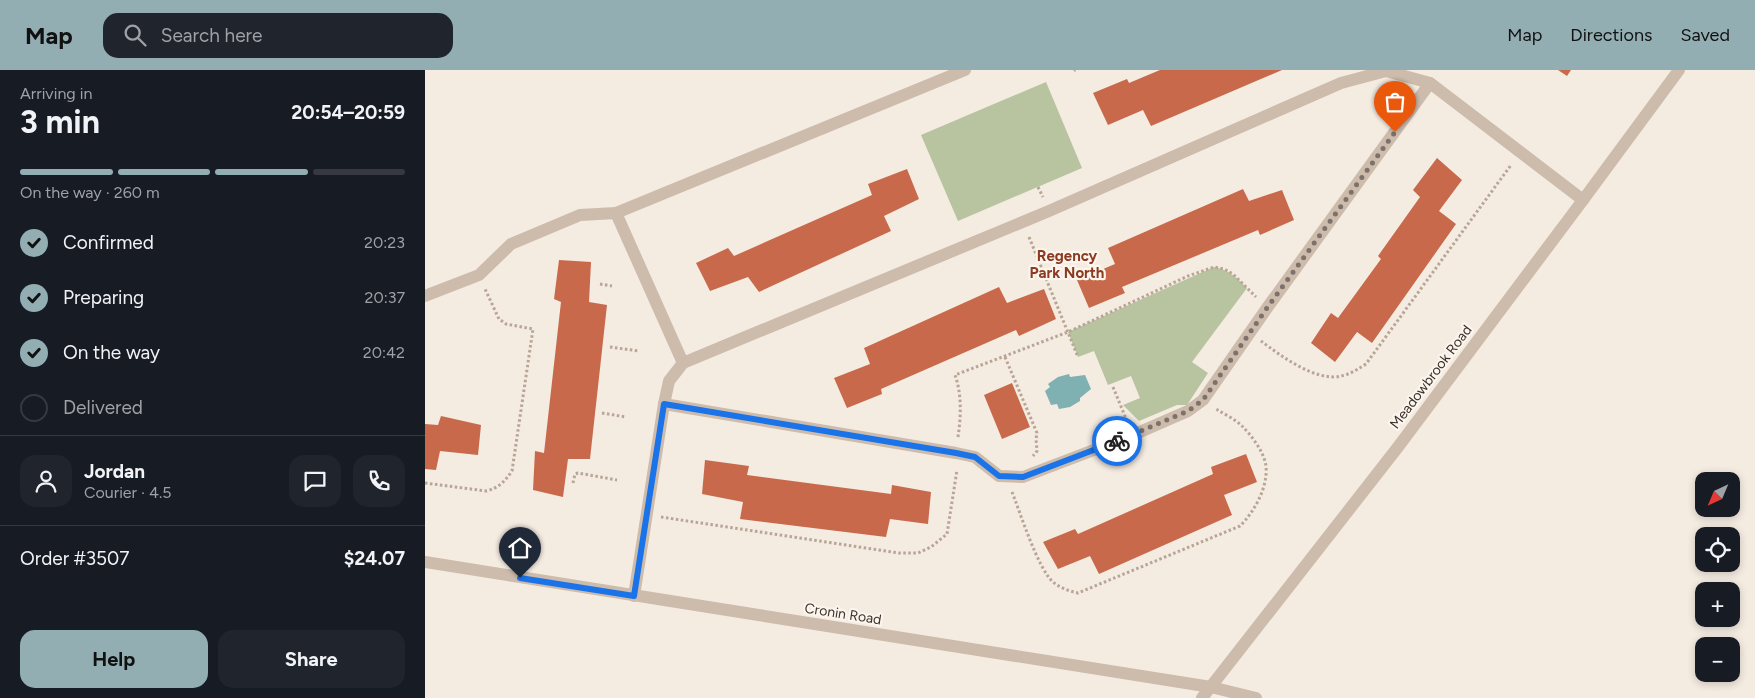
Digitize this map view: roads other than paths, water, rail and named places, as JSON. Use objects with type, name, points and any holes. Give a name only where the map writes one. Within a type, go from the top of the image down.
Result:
[{"type":"street","points":[[425,296],[479,275],[511,244],[580,215],[616,213],[965,70]]},
{"type":"street","name":"Meadowbrook Road","points":[[1202,698],[1398,447],[1679,70]]},
{"type":"street","points":[[634,596],[664,404],[669,381],[683,363],[1049,211],[1358,74],[1386,71],[1430,83],[1583,200]]},
{"type":"street","points":[[664,404],[975,457],[999,476],[1023,477],[1133,435],[1188,411],[1203,400],[1249,333],[1430,83]]},
{"type":"street","points":[[616,213],[683,363]]},
{"type":"street","name":"Cronin Road","points":[[425,562],[1211,686],[1255,698]]},
{"type":"water","points":[[1069,374],[1070,377],[1085,375],[1091,389],[1080,398],[1080,401],[1070,407],[1059,409],[1057,404],[1051,405],[1045,391],[1050,387],[1048,384],[1058,377]]},
{"type":"district","name":"Regency Park North","points":[[1067,264]]}]
